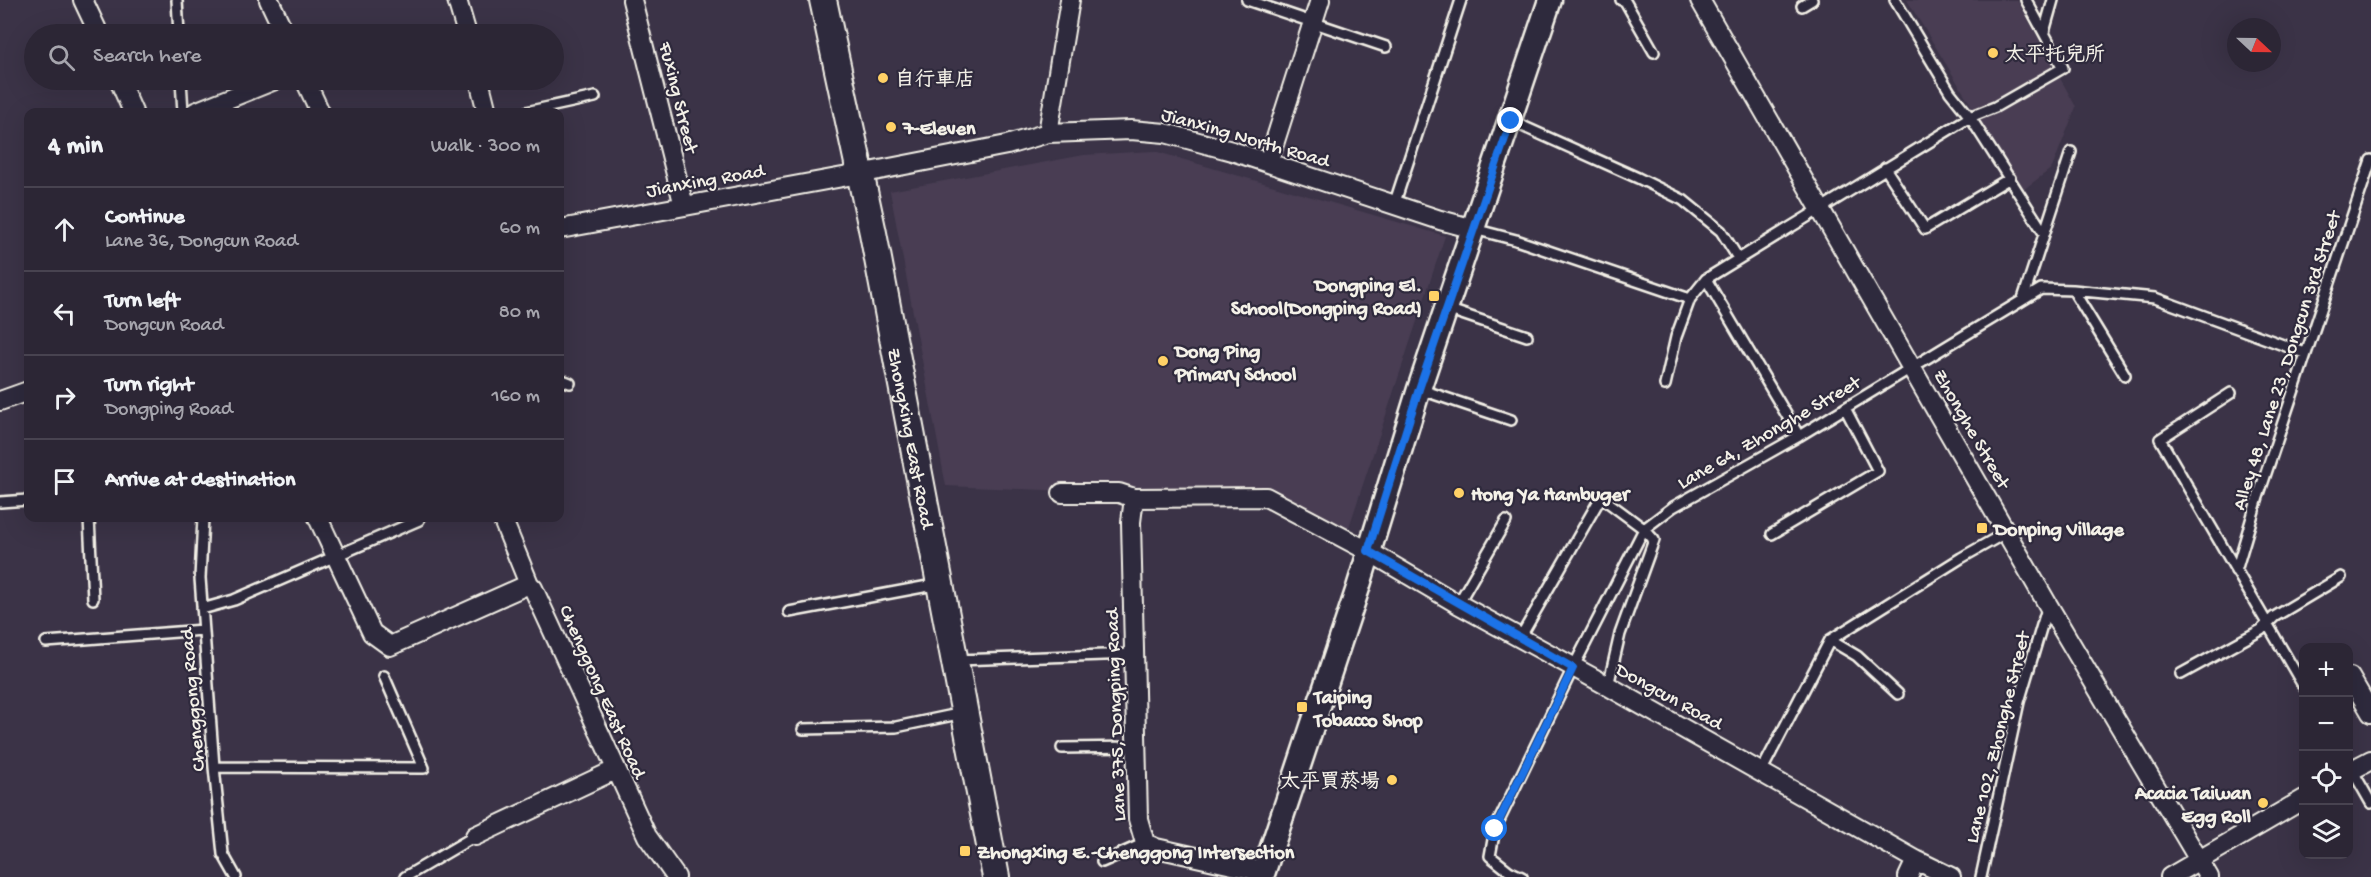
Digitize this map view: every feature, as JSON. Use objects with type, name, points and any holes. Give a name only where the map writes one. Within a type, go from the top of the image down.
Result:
[{"type":"main road","name":"Zhongxing East Road","points":[[823,0],[873,233],[996,877]]},
{"type":"street","points":[[83,0],[94,24]]},
{"type":"street","points":[[269,0],[280,24]]},
{"type":"street","points":[[457,0],[464,24]]},
{"type":"street","name":"Fuxing Street","points":[[632,0],[684,206]]},
{"type":"street","points":[[1048,133],[1070,0]]},
{"type":"street","points":[[1268,163],[1320,0]]},
{"type":"street","points":[[1263,875],[1358,588],[1419,389],[1550,0]]},
{"type":"street","name":"Zhonghe Street","points":[[1700,0],[2048,605],[2209,877]]},
{"type":"street","points":[[123,90],[131,108]]},
{"type":"street","points":[[205,108],[250,90]]},
{"type":"street","points":[[310,90],[318,108]]},
{"type":"street","points":[[482,90],[486,108]]},
{"type":"street","name":"Jianxing North Road","points":[[859,174],[1007,145],[1048,133],[1121,130],[1165,132],[1474,229]]},
{"type":"street","name":"Jianxing Road","points":[[564,228],[859,174]]},
{"type":"street","points":[[0,401],[24,392]]},
{"type":"street","points":[[1062,493],[1119,493],[1134,498],[1266,497],[1368,551]]},
{"type":"street","name":"Lane 375, Dongping Road","points":[[1134,498],[1131,522],[1138,819],[1145,843],[1156,848],[1263,875]]},
{"type":"street","points":[[320,522],[372,633],[390,646],[529,584]]},
{"type":"street","name":"Chenggong East Road","points":[[504,522],[529,584],[533,588],[647,836],[676,877]]},
{"type":"street","name":"Dongcun Road","points":[[1368,551],[1458,604],[1916,860],[1951,877]]},
{"type":"street","points":[[2353,682],[2371,713]]},
{"type":"street","points":[[2353,768],[2371,760]]},
{"type":"street","points":[[476,836],[615,770]]},
{"type":"street","points":[[2170,877],[2299,802]]},
{"type":"street","points":[[1908,877],[1916,860]]},
{"type":"lane","points":[[177,0],[178,24]]},
{"type":"lane","points":[[1247,0],[1386,47]]},
{"type":"lane","points":[[1394,205],[1461,0]]},
{"type":"lane","points":[[1621,0],[1625,2],[1654,52]]},
{"type":"lane","points":[[1802,6],[1812,0]]},
{"type":"lane","points":[[1895,0],[1950,92],[1970,117],[2044,233]]},
{"type":"lane","points":[[1665,385],[1676,337],[1690,299],[1706,279],[1970,117],[1995,107],[2062,68],[2026,0]]},
{"type":"lane","points":[[2044,32],[2053,0]]},
{"type":"lane","points":[[182,90],[183,108]]},
{"type":"lane","points":[[546,108],[595,98]]},
{"type":"lane","points":[[1511,121],[1683,200],[1721,231],[1738,258]]},
{"type":"lane","points":[[2023,299],[2071,152]]},
{"type":"lane","name":"Alley 48, Lane 23, Dongcun 3rd Street","points":[[2236,571],[2258,497],[2371,160]]},
{"type":"lane","points":[[1885,168],[1925,229],[2010,178]]},
{"type":"lane","points":[[1474,229],[1516,240],[1690,299]]},
{"type":"lane","points":[[1706,279],[1799,436]]},
{"type":"lane","name":"Lane 64, Zhonghe Street","points":[[1522,877],[1490,856],[1495,829],[1644,529],[1673,507],[1799,436],[2041,289],[2155,298],[2306,353]]},
{"type":"lane","points":[[2073,290],[2125,375]]},
{"type":"lane","points":[[1447,309],[1527,336]]},
{"type":"lane","points":[[564,381],[570,383]]},
{"type":"lane","points":[[1419,389],[1511,420]]},
{"type":"lane","points":[[2231,393],[2160,439],[2299,679]]},
{"type":"lane","points":[[1772,534],[1878,471],[1845,408]]},
{"type":"lane","points":[[1520,638],[1601,497],[1644,529],[1654,540],[1620,634],[1608,686]]},
{"type":"lane","points":[[0,502],[24,500]]},
{"type":"lane","points":[[1458,604],[1506,521]]},
{"type":"lane","points":[[89,522],[93,599]]},
{"type":"lane","name":"Chenggong Road","points":[[203,522],[200,578],[214,767],[223,854],[236,877]]},
{"type":"lane","points":[[202,609],[234,600],[415,522]]},
{"type":"lane","points":[[1761,772],[1830,640],[2007,532]]},
{"type":"lane","points":[[2181,674],[2261,630],[2266,623],[2341,577]]},
{"type":"lane","points":[[789,612],[939,584]]},
{"type":"lane","name":"Lane 102, Zhonghe Street","points":[[1981,877],[2019,702],[2048,605]]},
{"type":"lane","points":[[46,642],[203,630]]},
{"type":"lane","points":[[1830,640],[1857,656],[1898,694]]},
{"type":"lane","points":[[953,660],[1134,654]]},
{"type":"lane","points":[[214,767],[424,768],[384,676]]},
{"type":"lane","points":[[803,729],[896,727],[963,713]]},
{"type":"lane","points":[[1062,748],[1137,747]]},
{"type":"lane","points":[[2353,774],[2371,803]]},
{"type":"lane","points":[[405,877],[476,836]]},
{"type":"lane","points":[[1102,862],[1145,843]]},
{"type":"shaded area","name":"太平托兒所","points":[[1907,0],[2017,0],[2076,107],[2052,168],[2023,190]]},
{"type":"shaded area","name":"Dong Ping Primary School","points":[[1154,151],[1445,236],[1345,539],[1264,499],[946,486],[890,191],[1084,155]]},
{"type":"place","name":"太平托兒所","points":[[1993,53]]},
{"type":"place","name":"自行車店","points":[[883,78]]},
{"type":"place","name":"7-Eleven","points":[[891,127]]},
{"type":"place","name":"Dongping El. School(Dongping Road)","points":[[1434,296]]},
{"type":"place","name":"Dong Ping Primary School","points":[[1163,361]]},
{"type":"place","name":"Hong Ya Hambuger","points":[[1459,493]]},
{"type":"place","name":"Donping Village","points":[[1982,528]]},
{"type":"place","name":"Taiping Tobacco Shop","points":[[1302,707]]},
{"type":"place","name":"太平買菸場","points":[[1392,780]]},
{"type":"place","name":"Acacia Taiwan Egg Roll","points":[[2263,803]]},
{"type":"place","name":"Zhongxing E.-Chenggong Intersection","points":[[965,851]]},
{"type":"route","points":[[1495,829],[1573,668],[1368,551],[1419,389],[1511,121]]}]
